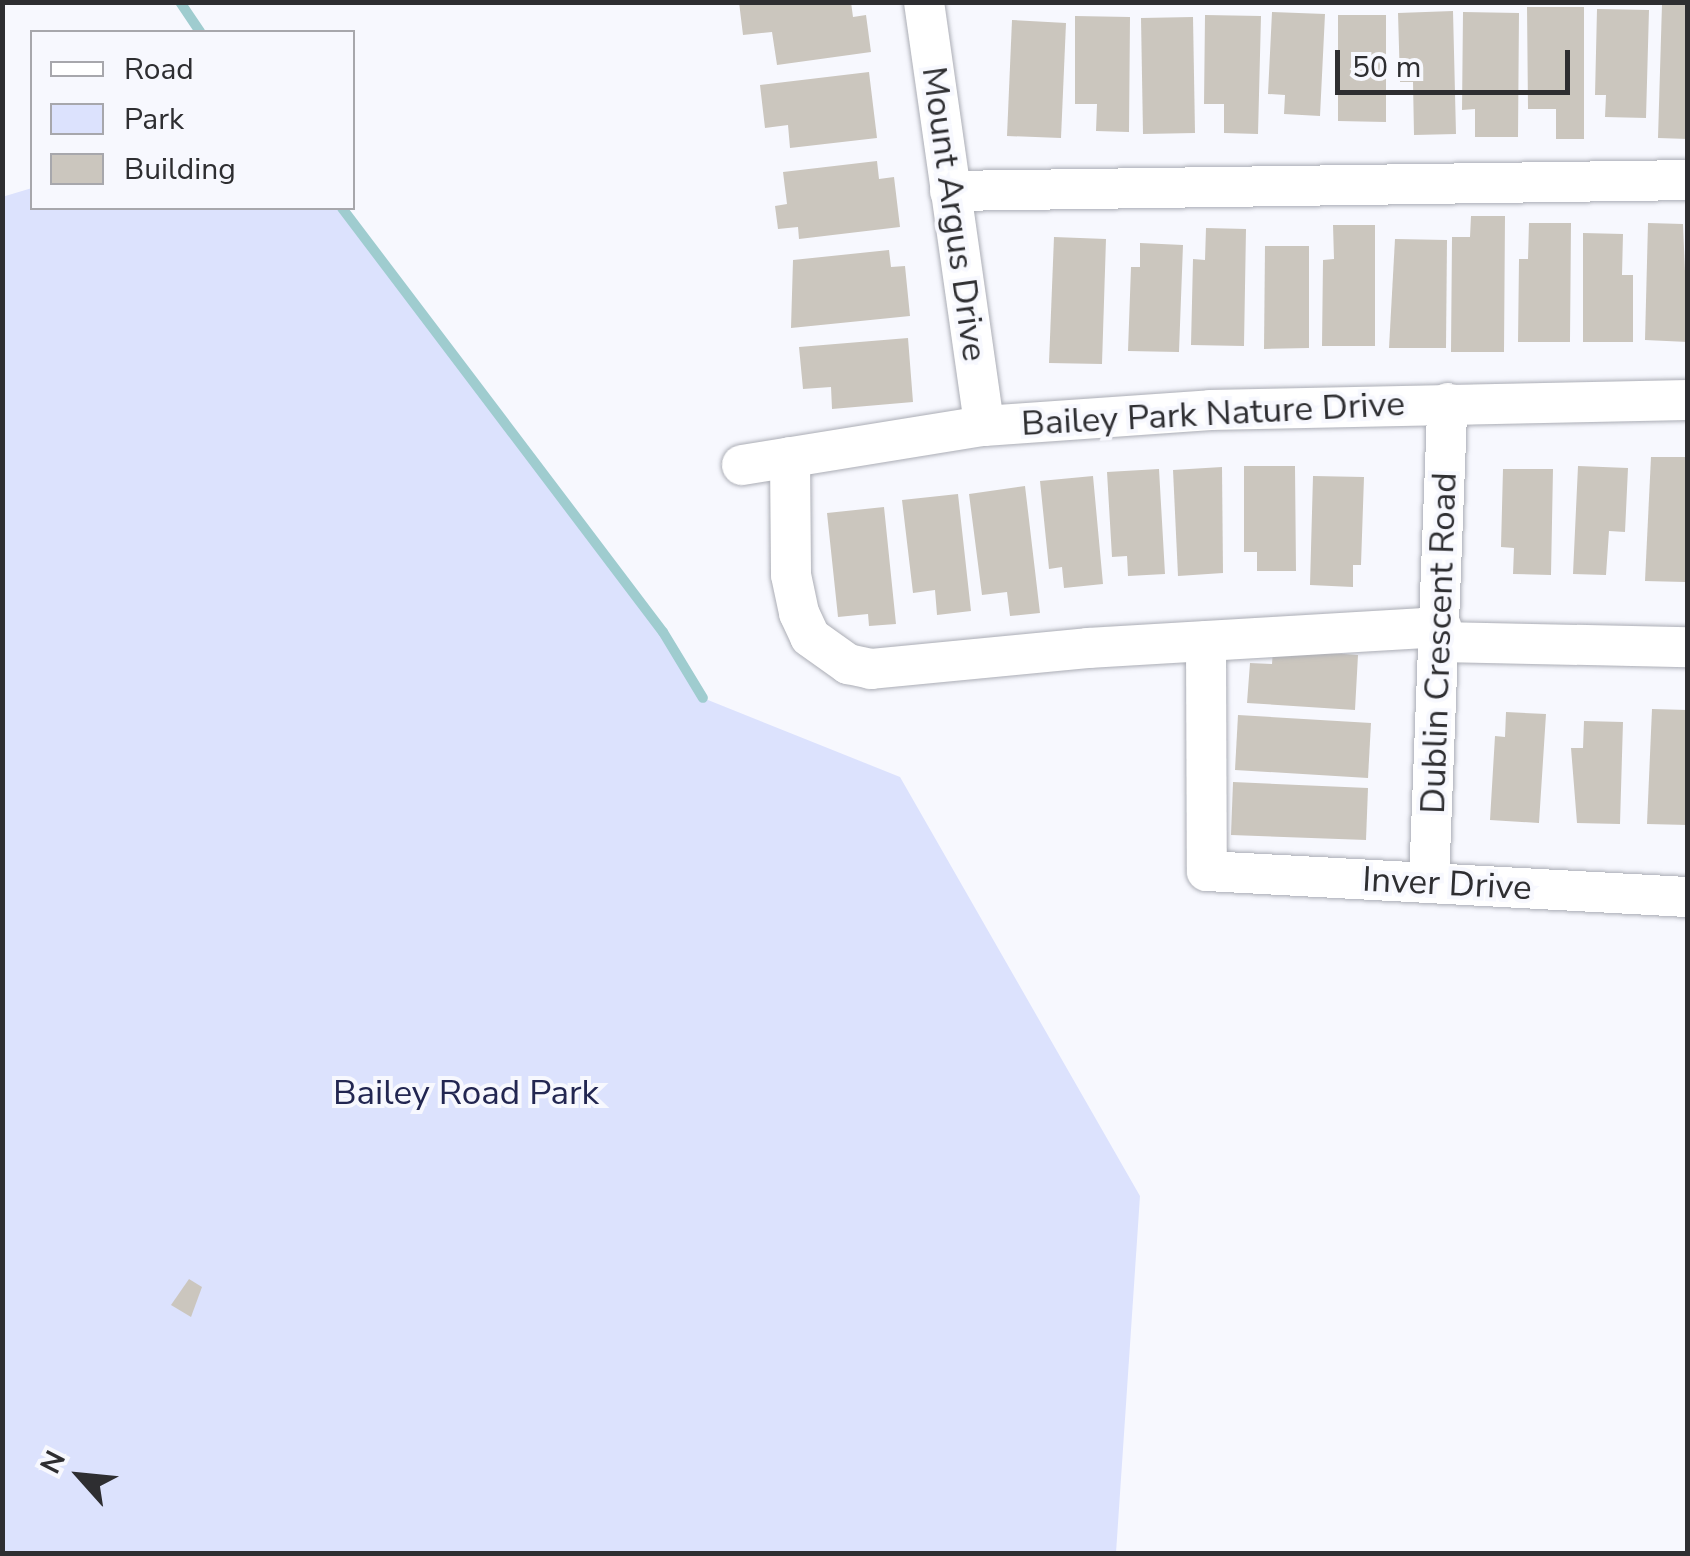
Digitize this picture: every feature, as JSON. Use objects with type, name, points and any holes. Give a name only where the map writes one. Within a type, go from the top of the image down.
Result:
[{"type":"street","name":"Mount Argus Drive","points":[[924,2],[984,426]]},
{"type":"street","points":[[950,190],[1688,180]]},
{"type":"street","name":"Bailey Park Nature Drive","points":[[742,465],[984,426],[1210,410],[1446,402],[1688,400]]},
{"type":"street","name":"Dublin Crescent Road","points":[[1430,882],[1446,402]]},
{"type":"street","points":[[790,457],[791,575],[799,613],[810,636],[848,664],[871,670],[1206,641],[1441,634],[1688,647]]},
{"type":"street","name":"Inver Drive","points":[[1206,641],[1207,871],[1688,897]]},
{"type":"green space","name":"Bailey Road Park","points":[[30,189],[30,210],[344,210],[663,632],[703,698],[900,777],[1140,1196],[1116,1553],[3,1553],[2,197]]},
{"type":"building","points":[[739,2],[851,2],[853,17],[866,15],[871,52],[777,65],[772,32],[743,35]]},
{"type":"building","points":[[1662,4],[1688,5],[1688,139],[1658,138]]},
{"type":"building","points":[[1527,7],[1584,7],[1584,139],[1556,139],[1556,109],[1528,109]]},
{"type":"building","points":[[1597,9],[1649,10],[1646,118],[1605,117],[1606,95],[1595,95]]},
{"type":"building","points":[[1453,11],[1456,134],[1414,135],[1413,82],[1400,82],[1398,13]]},
{"type":"building","points":[[1272,12],[1325,14],[1320,116],[1284,114],[1285,95],[1268,94]]},
{"type":"building","points":[[1463,12],[1519,13],[1518,137],[1475,137],[1475,109],[1462,110]]},
{"type":"building","points":[[1205,15],[1261,16],[1258,134],[1224,133],[1224,104],[1204,104]]},
{"type":"building","points":[[1338,15],[1386,15],[1386,122],[1338,121]]},
{"type":"building","points":[[1075,16],[1130,17],[1129,132],[1096,131],[1097,104],[1075,104]]},
{"type":"building","points":[[1193,17],[1195,133],[1143,134],[1141,18]]},
{"type":"building","points":[[1012,20],[1066,23],[1061,138],[1007,136]]},
{"type":"building","points":[[869,72],[877,138],[790,148],[788,125],[765,128],[760,85]]},
{"type":"building","points":[[877,161],[879,179],[894,177],[900,227],[799,239],[798,227],[778,229],[775,206],[787,204],[783,172]]},
{"type":"building","points":[[1471,216],[1505,216],[1504,352],[1451,352],[1452,237],[1470,237]]},
{"type":"building","points":[[1529,223],[1571,223],[1570,342],[1518,342],[1519,259],[1528,259]]},
{"type":"building","points":[[1648,223],[1683,224],[1688,342],[1645,340]]},
{"type":"building","points":[[1333,225],[1375,225],[1375,346],[1322,346],[1323,260],[1334,259]]},
{"type":"building","points":[[1206,228],[1246,229],[1244,346],[1191,345],[1193,259],[1205,260]]},
{"type":"building","points":[[1583,233],[1623,234],[1622,275],[1633,275],[1633,342],[1583,342]]},
{"type":"building","points":[[1054,237],[1106,239],[1102,364],[1049,363]]},
{"type":"building","points":[[1395,239],[1447,240],[1446,348],[1389,348]]},
{"type":"building","points":[[1140,243],[1183,245],[1179,352],[1128,351],[1131,267],[1140,267]]},
{"type":"building","points":[[1265,246],[1309,246],[1309,348],[1264,349]]},
{"type":"building","points":[[889,250],[891,267],[905,266],[910,316],[791,328],[793,260]]},
{"type":"building","points":[[908,338],[913,402],[832,409],[831,387],[803,389],[799,347]]},
{"type":"building","points":[[1651,457],[1688,457],[1685,582],[1645,581]]},
{"type":"building","points":[[1244,466],[1295,466],[1296,571],[1257,571],[1257,552],[1244,552]]},
{"type":"building","points":[[1578,466],[1628,468],[1625,532],[1609,531],[1606,575],[1573,574]]},
{"type":"building","points":[[1222,467],[1223,573],[1178,576],[1173,470]]},
{"type":"building","points":[[1159,469],[1165,574],[1128,576],[1127,556],[1112,557],[1107,472]]},
{"type":"building","points":[[1503,469],[1553,469],[1551,575],[1513,574],[1514,548],[1501,547]]},
{"type":"building","points":[[1093,476],[1103,584],[1064,588],[1062,567],[1049,569],[1040,481]]},
{"type":"building","points":[[1313,476],[1364,477],[1361,565],[1353,565],[1353,587],[1310,585]]},
{"type":"building","points":[[1025,486],[1040,613],[1010,616],[1007,592],[982,595],[969,494]]},
{"type":"building","points":[[958,494],[971,611],[937,615],[935,590],[913,593],[902,500]]},
{"type":"building","points":[[884,507],[896,624],[869,626],[868,614],[838,617],[827,513]]},
{"type":"building","points":[[1273,649],[1358,655],[1355,710],[1247,703],[1250,663],[1272,664]]},
{"type":"building","points":[[1652,709],[1688,710],[1688,825],[1647,824]]},
{"type":"building","points":[[1506,712],[1546,714],[1539,823],[1490,820],[1495,736],[1505,737]]},
{"type":"building","points":[[1238,715],[1371,723],[1368,778],[1235,770]]},
{"type":"building","points":[[1584,721],[1623,722],[1620,824],[1577,823],[1571,748],[1583,748]]},
{"type":"building","points":[[1233,782],[1368,788],[1366,840],[1231,835]]},
{"type":"building","points":[[189,1279],[202,1287],[191,1317],[171,1305]]},
{"type":"waterway","points":[[180,2],[199,30]]},
{"type":"waterway","points":[[344,210],[663,632],[703,698]]}]
